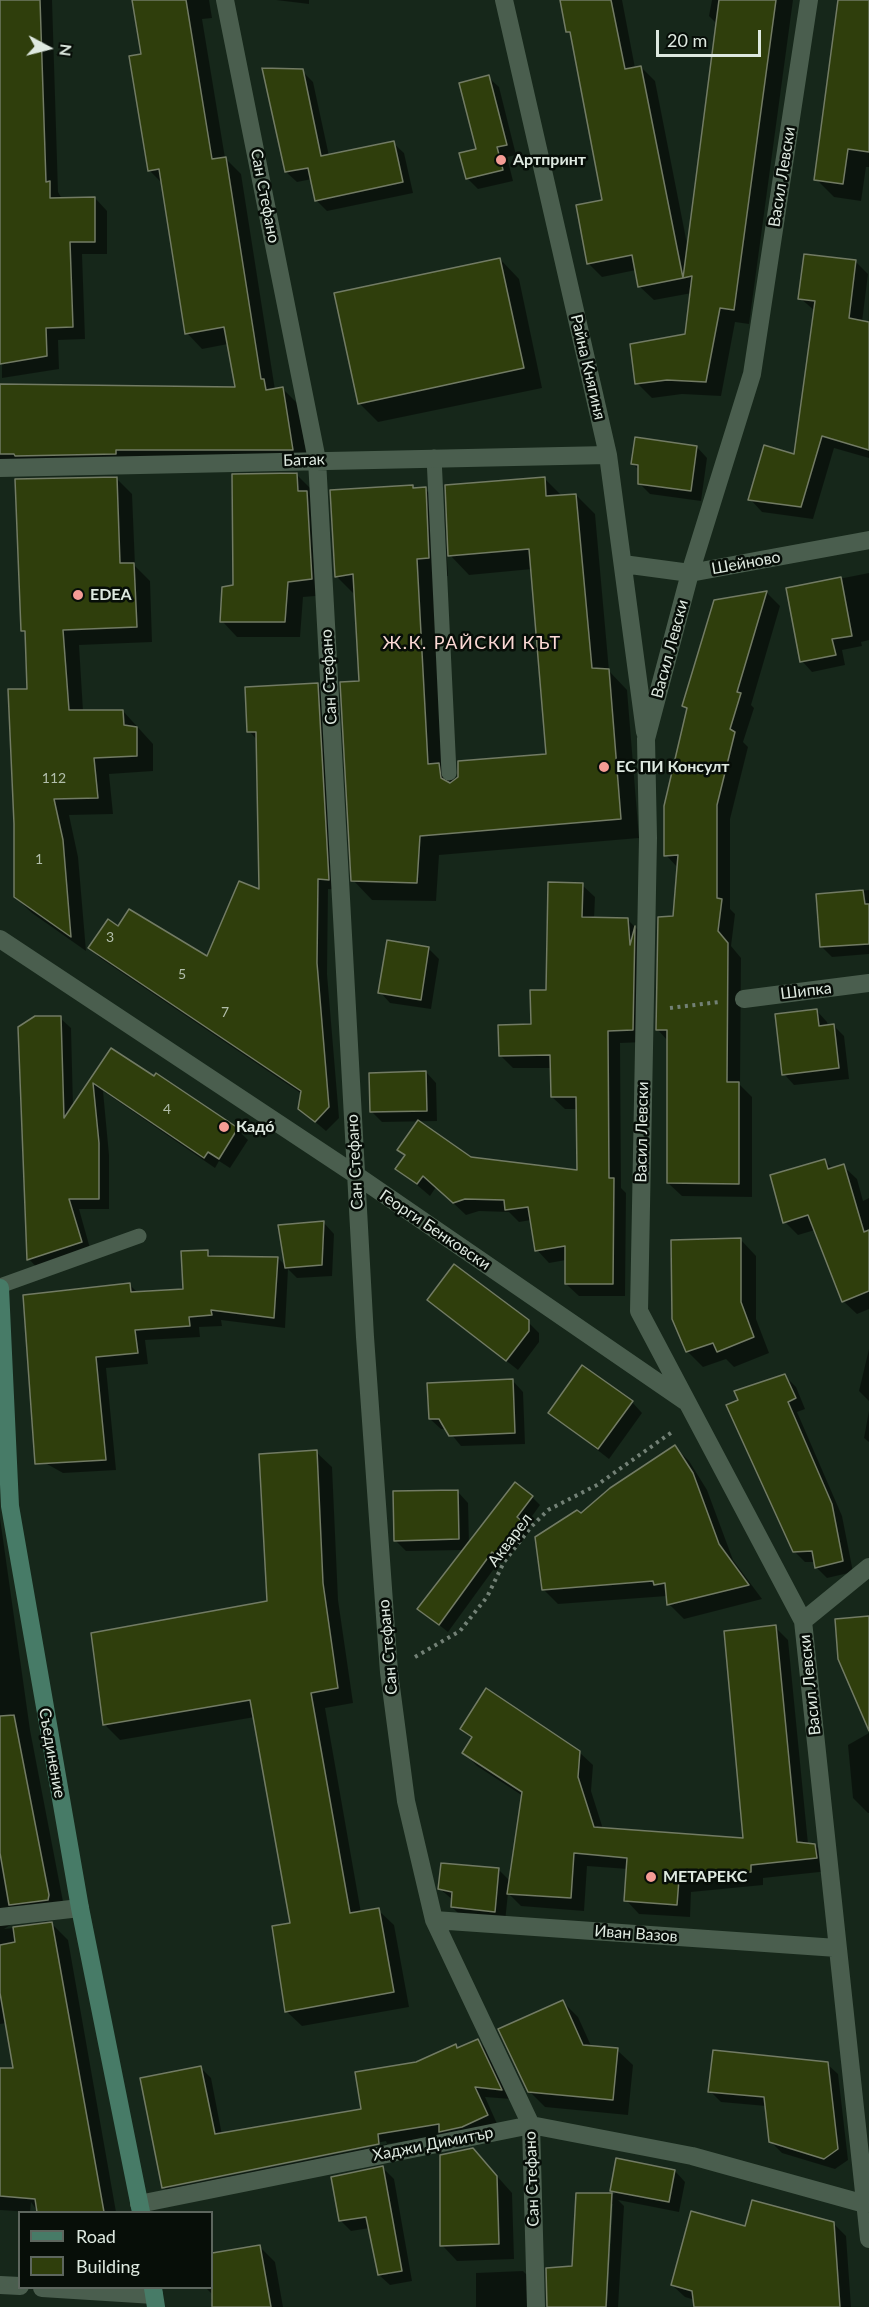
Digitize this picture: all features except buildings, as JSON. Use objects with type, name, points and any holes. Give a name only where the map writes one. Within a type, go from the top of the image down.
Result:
[{"type":"street","name":"Сан Стефано","points":[[225,0],[317,459],[356,1175],[388,1672],[406,1801],[434,1920],[531,2125],[536,2307]]},
{"type":"street","name":"Райна Княгиня","points":[[504,0],[608,455],[646,739]]},
{"type":"street","name":"Васил Левски","points":[[809,0],[752,374],[690,573],[646,739],[648,838],[639,1311],[803,1621],[869,2239]]},
{"type":"street","name":"Батак","points":[[0,468],[317,459],[608,455]]},
{"type":"street","name":"Шейново","points":[[623,564],[690,573],[869,540]]},
{"type":"street","name":"Георги Бенковски","points":[[0,939],[356,1175],[692,1410]]},
{"type":"street","name":"Шипка","points":[[744,999],[869,983]]},
{"type":"street","name":"Съединение","points":[[0,1287],[10,1506],[80,1908],[140,2208]]},
{"type":"street","points":[[803,1621],[869,1567]]},
{"type":"street","points":[[0,1917],[80,1908]]},
{"type":"street","name":"Иван Вазов","points":[[434,1920],[837,1948]]},
{"type":"street","name":"Хаджи Димитър","points":[[140,2208],[531,2125],[692,2156],[866,2204]]},
{"type":"street","points":[[0,2284],[18,2286]]},
{"type":"street","points":[[55,2289],[155,2297]]},
{"type":"lane","points":[[434,457],[449,773]]},
{"type":"lane","points":[[0,1287],[139,1236]]},
{"type":"path","points":[[644,1011],[744,999]]},
{"type":"path","name":"Акварел","points":[[388,1672],[460,1631],[487,1597],[504,1562],[531,1527],[549,1510],[597,1485],[692,1410]]},
{"type":"place","name":"Артпринт","points":[[501,160]]},
{"type":"place","name":"EDEA","points":[[78,595]]},
{"type":"place","name":"ЕС ПИ Консулт","points":[[604,767]]},
{"type":"place","name":"Кадó","points":[[224,1127]]},
{"type":"place","name":"МЕТАРЕКС","points":[[651,1877]]},
{"type":"district","name":"Ж.К. РАЙСКИ КЪТ","points":[[472,643]]}]
